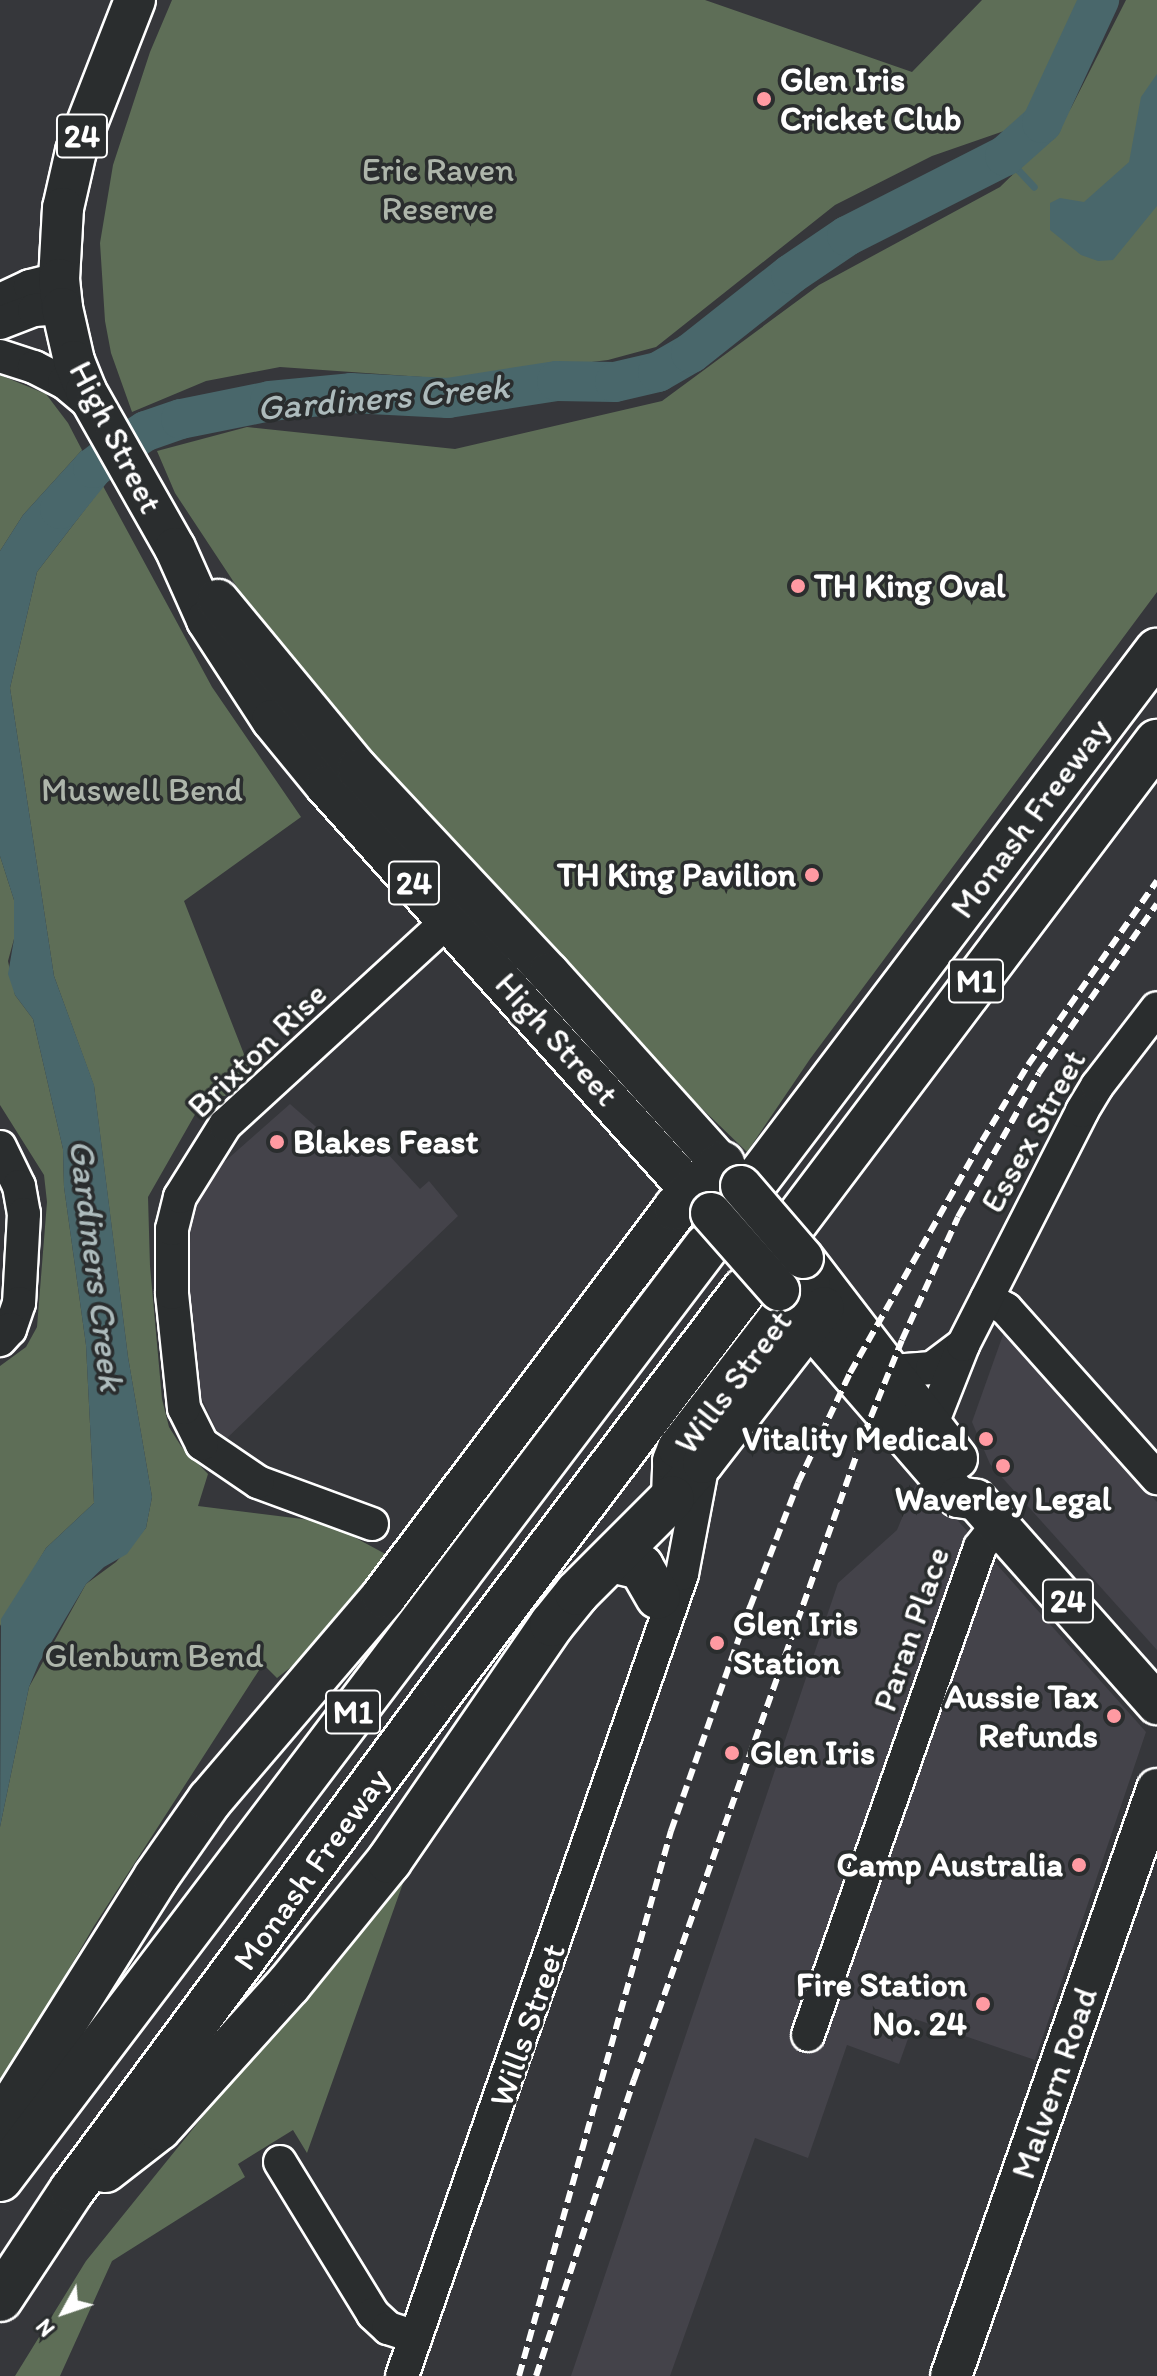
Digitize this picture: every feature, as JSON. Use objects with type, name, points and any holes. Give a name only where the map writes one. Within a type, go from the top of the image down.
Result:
[{"type":"highway","name":"Monash Freeway","points":[[0,2125],[200,1812],[384,1596],[1157,651]]},
{"type":"highway","name":"Monash Freeway","points":[[813,1262],[1157,742]]},
{"type":"highway","name":"Monash Freeway","points":[[0,2179],[707,1246]]},
{"type":"highway","name":"Monash Freeway","points":[[0,2299],[72,2190],[304,1881],[445,1686],[781,1302]]},
{"type":"highway","points":[[72,2190],[111,2166],[159,2128],[289,1984],[389,1861],[552,1624],[672,1498]]},
{"type":"highway","points":[[611,1560],[641,1567],[658,1597]]},
{"type":"main road","name":"High Street","points":[[135,0],[76,151],[63,208],[60,293],[74,361],[100,418],[175,548],[218,639],[272,720],[326,786],[463,908],[721,1181],[813,1262],[931,1426],[975,1479],[987,1512]]},
{"type":"main road","name":"High Street","points":[[721,1181],[781,1302],[958,1497],[987,1512],[1157,1704]]},
{"type":"main road","name":"Wills Street","points":[[672,1498],[672,1466],[678,1448],[781,1302],[813,1262]]},
{"type":"main road","name":"Wills Street","points":[[672,1498],[703,1463],[781,1302]]},
{"type":"main road","name":"Malvern Road","points":[[951,2376],[1157,1789]]},
{"type":"street","points":[[0,300],[30,286],[60,293]]},
{"type":"street","points":[[0,323],[34,310],[60,293]]},
{"type":"street","points":[[0,356],[34,367],[64,382],[100,418]]},
{"type":"street","name":"Brixton Rise","points":[[372,1524],[258,1482],[202,1444],[184,1408],[170,1245],[180,1197],[225,1125],[463,908]]},
{"type":"street","name":"Essex Street","points":[[931,1426],[963,1345],[1089,1099],[1157,1008]]},
{"type":"street","points":[[0,1147],[19,1186],[24,1214],[19,1303],[10,1329],[0,1340]]},
{"type":"street","points":[[987,1298],[1006,1309],[1157,1478]]},
{"type":"street","name":"Essex Street","points":[[892,1371],[932,1368],[963,1345]]},
{"type":"street","name":"Wills Street","points":[[402,2376],[627,1742],[646,1673],[682,1574],[693,1532],[697,1482],[703,1463]]},
{"type":"street","name":"Wills Street","points":[[646,1673],[670,1536],[672,1498]]},
{"type":"street","name":"Paran Place","points":[[808,2035],[982,1542],[987,1512]]},
{"type":"street","points":[[280,2162],[373,2314],[388,2328],[416,2337]]},
{"type":"shaded area","points":[[290,1104],[339,1147],[357,1149],[376,1141],[420,1189],[429,1181],[458,1216],[225,1440],[217,1431],[198,1390],[188,1305],[191,1214],[208,1181],[222,1164]]},
{"type":"shaded area","points":[[1004,1332],[1157,1502],[1157,1650],[990,1464],[972,1422]]},
{"type":"shaded area","points":[[919,1477],[1146,1732],[1035,2060],[915,2019],[899,2064],[847,2045],[808,2158],[755,2138],[670,2376],[571,2376],[838,1583],[897,1530]]},
{"type":"green space","name":"Eric Raven Reserve","points":[[172,0],[705,0],[912,72],[982,0],[1079,0],[1034,106],[1004,131],[932,156],[835,205],[656,347],[608,360],[451,379],[280,367],[206,381],[132,412],[111,353],[105,321],[100,243],[113,165],[150,52]]},
{"type":"green space","points":[[1126,0],[1157,0],[1157,592],[810,1059],[747,1152],[607,1017],[301,684],[175,493],[157,451],[247,427],[455,449],[662,401],[819,285],[1000,187],[1048,140],[1071,108]]},
{"type":"green space","points":[[0,375],[46,394],[68,423],[82,450],[23,515],[0,551]]},
{"type":"green space","points":[[103,486],[212,687],[301,817],[184,901],[251,1072],[225,1096],[209,1097],[201,1104],[148,1197],[150,1266],[162,1399],[169,1427],[181,1446],[208,1474],[198,1506],[351,1525],[354,1537],[391,1557],[314,1649],[277,1678],[263,1664],[94,1926],[0,2080],[0,1827],[29,1687],[86,1584],[116,1562],[146,1528],[152,1497],[128,1357],[94,1086],[54,976],[10,688],[37,572]]},
{"type":"green space","points":[[0,856],[14,900],[14,939],[8,961],[15,995],[33,1019],[63,1149],[64,1187],[86,1345],[94,1503],[46,1548],[0,1626],[0,1366],[26,1347],[37,1327],[47,1202],[44,1175],[0,1105]]},
{"type":"green space","points":[[412,1858],[307,2153],[293,2130],[238,2164],[245,2177],[112,2261],[60,2376],[15,2376],[86,2261]]},
{"type":"water","points":[[1157,74],[1157,206],[1113,260],[1098,261],[1081,255],[1050,230],[1050,203],[1060,198],[1084,202],[1129,162],[1141,97]]},
{"type":"water","points":[[82,450],[103,486],[37,572],[10,688],[54,976],[94,1085],[128,1357],[152,1497],[146,1528],[127,1554],[104,1567],[86,1584],[39,1663],[29,1687],[0,1827],[1,1619],[46,1548],[94,1503],[86,1345],[64,1187],[63,1149],[33,1019],[15,995],[8,974],[14,939],[14,900],[0,856],[0,551],[23,515]]},
{"type":"waterway","name":"Gardiners Creek","points":[[60,509],[93,468],[115,451],[146,431],[181,419],[270,401],[351,393],[448,398],[557,381],[615,382],[658,372],[691,353],[791,274],[847,236],[1005,156],[1042,123],[1099,0]]},
{"type":"waterway","points":[[1005,156],[1034,187]]},
{"type":"railway","points":[[519,2376],[671,1831],[750,1607],[798,1483],[850,1373],[982,1141],[1028,1065],[1157,881]]},
{"type":"railway","points":[[536,2376],[634,2080],[864,1434],[902,1340],[958,1217],[1039,1073],[1157,904]]},
{"type":"place","name":"Glen Iris Cricket Club","points":[[764,99]]},
{"type":"place","name":"TH King Oval","points":[[798,586]]},
{"type":"place","name":"TH King Pavilion","points":[[812,875]]},
{"type":"place","name":"Blakes Feast","points":[[277,1142]]},
{"type":"place","name":"Vitality Medical","points":[[986,1439]]},
{"type":"place","name":"Waverley Legal","points":[[1003,1466]]},
{"type":"place","name":"Glen Iris Station","points":[[717,1643]]},
{"type":"place","name":"Aussie Tax Refunds","points":[[1114,1716]]},
{"type":"place","name":"Glen Iris","points":[[732,1753]]},
{"type":"place","name":"Camp Australia","points":[[1079,1865]]},
{"type":"place","name":"Fire Station No. 24","points":[[983,2004]]},
{"type":"park label","name":"Muswell Bend","points":[[142,790]]},
{"type":"park label","name":"Glenburn Bend","points":[[154,1656]]}]
